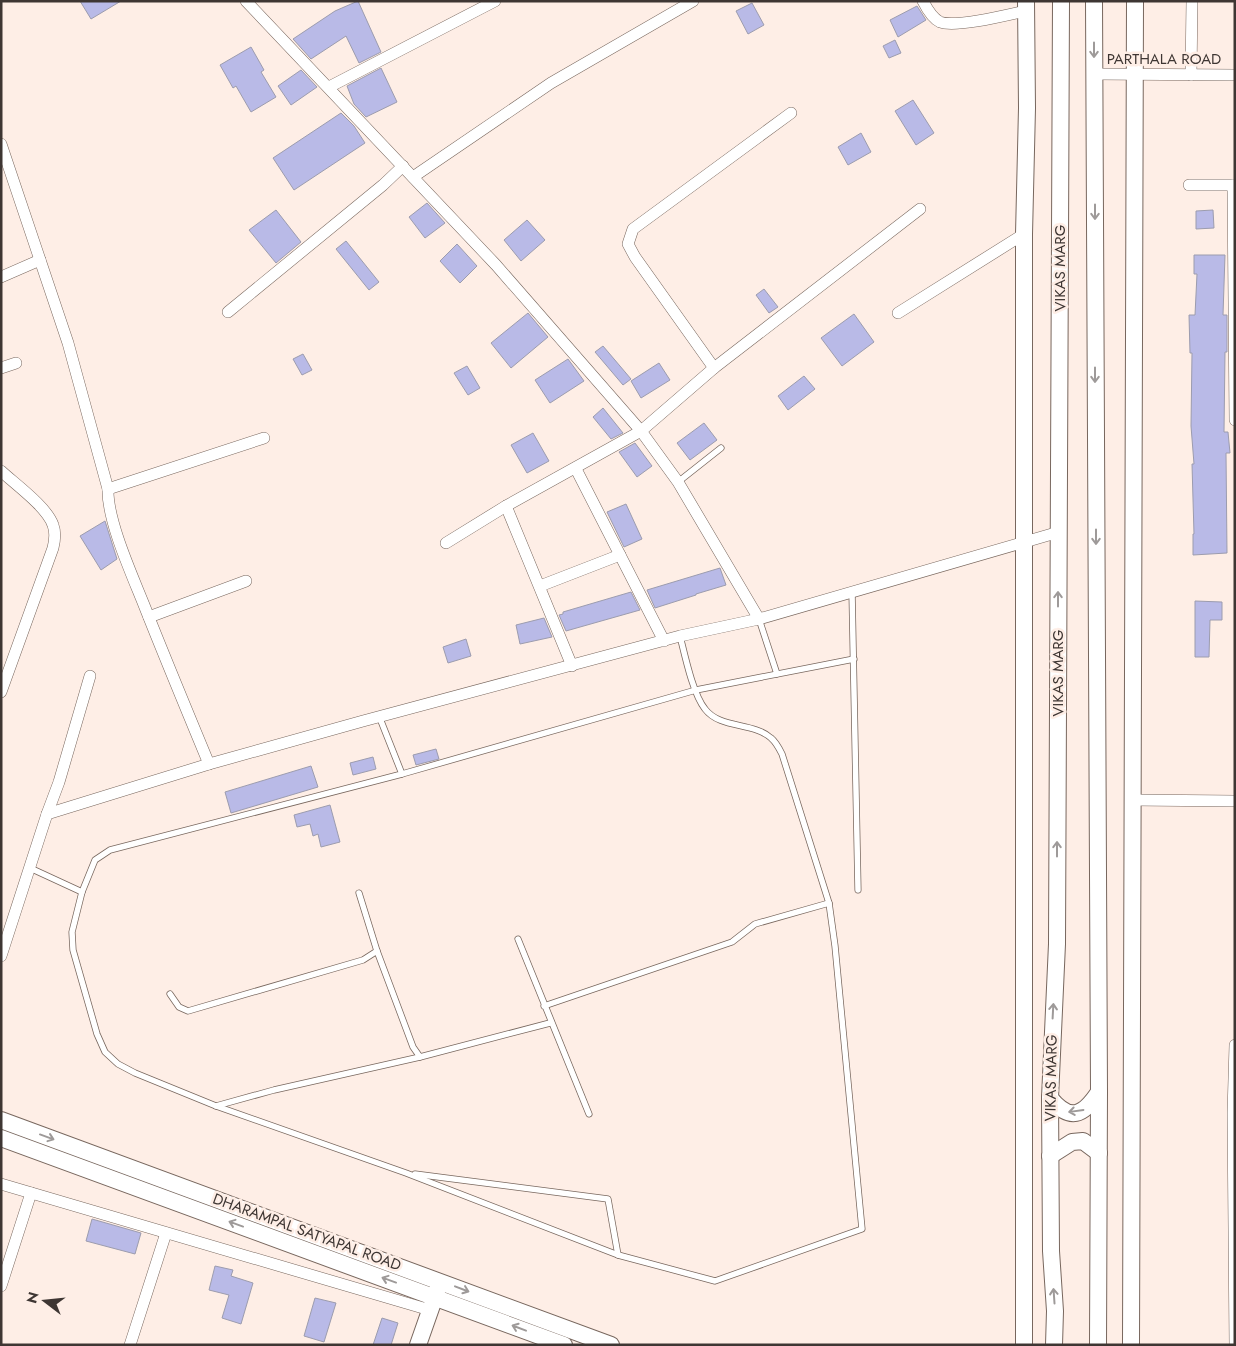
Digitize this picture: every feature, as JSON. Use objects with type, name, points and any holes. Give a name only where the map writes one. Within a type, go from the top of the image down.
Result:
[{"type":"street","points":[[246,1],[496,265],[641,432],[678,482],[759,619]]},
{"type":"street","points":[[328,86],[495,1]]},
{"type":"street","points":[[923,1],[931,16],[940,22],[954,24],[1025,6],[1027,108],[1024,234],[1024,1345]]},
{"type":"street","name":"VIKAS MARG","points":[[1054,1345],[1055,1311],[1051,1252],[1050,1098],[1057,944],[1061,1]]},
{"type":"street","points":[[1094,1],[1099,1092],[1098,1345]]},
{"type":"street","points":[[1131,1345],[1135,1]]},
{"type":"street","points":[[1191,75],[1192,1]]},
{"type":"street","points":[[413,177],[551,83],[692,2]]},
{"type":"street","name":"PARTHALA ROAD","points":[[1094,74],[1235,74]]},
{"type":"street","points":[[714,368],[635,257],[628,244],[633,229],[791,113]]},
{"type":"street","points":[[1,144],[68,343],[108,490],[110,513],[131,574],[209,764]]},
{"type":"street","points":[[228,312],[376,191],[403,166]]},
{"type":"street","points":[[1189,185],[1234,185],[1235,420]]},
{"type":"street","points":[[446,543],[506,506],[641,432],[714,368],[920,209]]},
{"type":"street","points":[[898,313],[1024,234]]},
{"type":"street","points":[[1,277],[40,260]]},
{"type":"street","points":[[1,368],[16,363]]},
{"type":"street","points":[[108,490],[264,438]]},
{"type":"street","points":[[576,469],[664,641]]},
{"type":"street","points":[[1,471],[40,506],[53,523],[56,535],[1,692]]},
{"type":"street","points":[[506,506],[572,666]]},
{"type":"street","points":[[47,814],[209,764],[379,716],[680,636],[759,619],[1059,532]]},
{"type":"street","points":[[540,586],[620,555]]},
{"type":"street","points":[[149,617],[246,581]]},
{"type":"street","points":[[1,956],[59,782],[90,676]]},
{"type":"street","points":[[1132,800],[1235,801]]},
{"type":"street","points":[[1235,1045],[1235,1345]]},
{"type":"street","points":[[1050,1098],[1064,1112],[1077,1113],[1091,1104],[1099,1092]]},
{"type":"street","name":"DHARAMPAL SATYAPAL ROAD","points":[[1,1120],[442,1281],[611,1345]]},
{"type":"street","name":"DHARAMPAL SATYAPAL ROAD","points":[[1,1138],[432,1304],[564,1345]]},
{"type":"street","points":[[1050,1156],[1072,1142],[1083,1141],[1099,1153]]},
{"type":"street","points":[[1,1184],[166,1233],[432,1304]]},
{"type":"street","points":[[1,1286],[31,1193]]},
{"type":"street","points":[[130,1345],[166,1233]]},
{"type":"street","points":[[418,1345],[442,1281]]},
{"type":"lane","points":[[678,482],[722,448]]},
{"type":"lane","points":[[852,592],[858,890]]},
{"type":"lane","points":[[759,619],[777,674]]},
{"type":"lane","points":[[680,636],[696,690],[704,708],[712,716],[758,731],[771,737],[776,743],[782,754],[829,903],[837,965],[862,1229],[715,1281],[618,1255],[406,1173],[216,1106],[135,1073],[118,1064],[105,1052],[97,1034],[73,950],[72,932],[82,892],[95,860],[110,850],[402,774],[696,690],[854,659]]},
{"type":"lane","points":[[379,716],[402,774]]},
{"type":"lane","points":[[30,868],[82,892]]},
{"type":"lane","points":[[359,892],[377,951],[412,1047],[420,1058]]},
{"type":"lane","points":[[544,1006],[732,942],[755,924],[829,903]]},
{"type":"lane","points":[[518,939],[588,1114]]},
{"type":"lane","points":[[170,994],[179,1007],[188,1011],[363,960],[377,951]]},
{"type":"lane","points":[[216,1106],[274,1090],[420,1058],[550,1023]]},
{"type":"lane","points":[[406,1173],[608,1199],[618,1255]]},
{"type":"building","points":[[80,1],[121,1],[91,19]]},
{"type":"building","points":[[358,1],[381,52],[359,63],[346,36],[311,59],[293,39],[335,11]]},
{"type":"building","points":[[752,3],[764,25],[748,34],[736,11]]},
{"type":"building","points":[[917,6],[926,20],[898,37],[890,20]]},
{"type":"building","points":[[895,40],[901,53],[889,58],[883,46]]},
{"type":"building","points":[[251,47],[264,70],[261,72],[276,97],[251,112],[236,86],[233,88],[220,65]]},
{"type":"building","points":[[381,68],[397,102],[366,117],[354,104],[347,86]]},
{"type":"building","points":[[301,70],[317,87],[291,105],[278,86]]},
{"type":"building","points":[[913,100],[934,133],[916,145],[895,111]]},
{"type":"building","points":[[341,113],[354,126],[365,143],[294,190],[273,158]]},
{"type":"building","points":[[861,133],[871,152],[848,165],[838,147]]},
{"type":"building","points":[[427,203],[445,223],[425,238],[409,217]]},
{"type":"building","points":[[276,210],[301,242],[276,263],[249,230]]},
{"type":"building","points":[[1213,210],[1214,228],[1196,229],[1196,211]]},
{"type":"building","points":[[527,220],[545,240],[521,261],[504,240]]},
{"type":"building","points":[[346,241],[379,282],[369,290],[336,249]]},
{"type":"building","points":[[457,244],[477,266],[460,283],[440,261]]},
{"type":"building","points":[[1194,255],[1225,255],[1223,315],[1227,315],[1227,352],[1225,352],[1224,432],[1228,432],[1230,453],[1226,453],[1227,553],[1193,555],[1192,464],[1194,464],[1191,426],[1192,353],[1190,353],[1189,315],[1195,315],[1197,274],[1194,274]]},
{"type":"building","points":[[764,289],[778,307],[769,313],[756,295]]},
{"type":"building","points":[[528,313],[548,337],[511,368],[491,343]]},
{"type":"building","points":[[854,314],[874,342],[842,366],[821,338]]},
{"type":"building","points":[[603,346],[631,379],[623,385],[595,352]]},
{"type":"building","points":[[303,354],[312,370],[302,375],[293,359]]},
{"type":"building","points":[[568,359],[584,381],[550,403],[535,380]]},
{"type":"building","points":[[659,363],[670,380],[641,398],[631,381]]},
{"type":"building","points":[[467,366],[480,388],[468,395],[454,373]]},
{"type":"building","points":[[804,376],[815,389],[788,410],[778,396]]},
{"type":"building","points":[[603,408],[623,433],[611,439],[593,417]]},
{"type":"building","points":[[704,423],[717,440],[690,460],[677,443]]},
{"type":"building","points":[[533,433],[549,461],[527,473],[511,445]]},
{"type":"building","points":[[635,443],[652,466],[637,477],[619,452]]},
{"type":"building","points":[[626,504],[642,539],[624,547],[607,512]]},
{"type":"building","points":[[105,521],[117,559],[101,570],[80,536]]},
{"type":"building","points":[[720,568],[726,585],[655,608],[647,590]]},
{"type":"building","points":[[631,592],[640,610],[566,631],[559,615],[563,614],[563,612]]},
{"type":"building","points":[[1195,601],[1222,602],[1222,620],[1210,620],[1209,657],[1195,657]]},
{"type":"building","points":[[544,618],[552,637],[520,644],[516,625]]},
{"type":"building","points":[[466,639],[471,656],[448,663],[443,647]]},
{"type":"building","points":[[436,749],[439,759],[416,765],[413,755]]},
{"type":"building","points":[[373,757],[376,769],[353,775],[350,763]]},
{"type":"building","points":[[311,766],[318,787],[231,813],[225,792]]},
{"type":"building","points":[[330,805],[340,842],[321,847],[318,834],[313,836],[310,824],[297,827],[294,815]]},
{"type":"building","points":[[92,1219],[141,1233],[135,1254],[86,1241]]},
{"type":"building","points":[[215,1266],[233,1270],[231,1276],[253,1283],[241,1324],[222,1318],[229,1295],[209,1290]]},
{"type":"building","points":[[315,1298],[336,1303],[324,1342],[304,1336]]},
{"type":"building","points":[[382,1318],[398,1323],[391,1345],[373,1345]]}]
